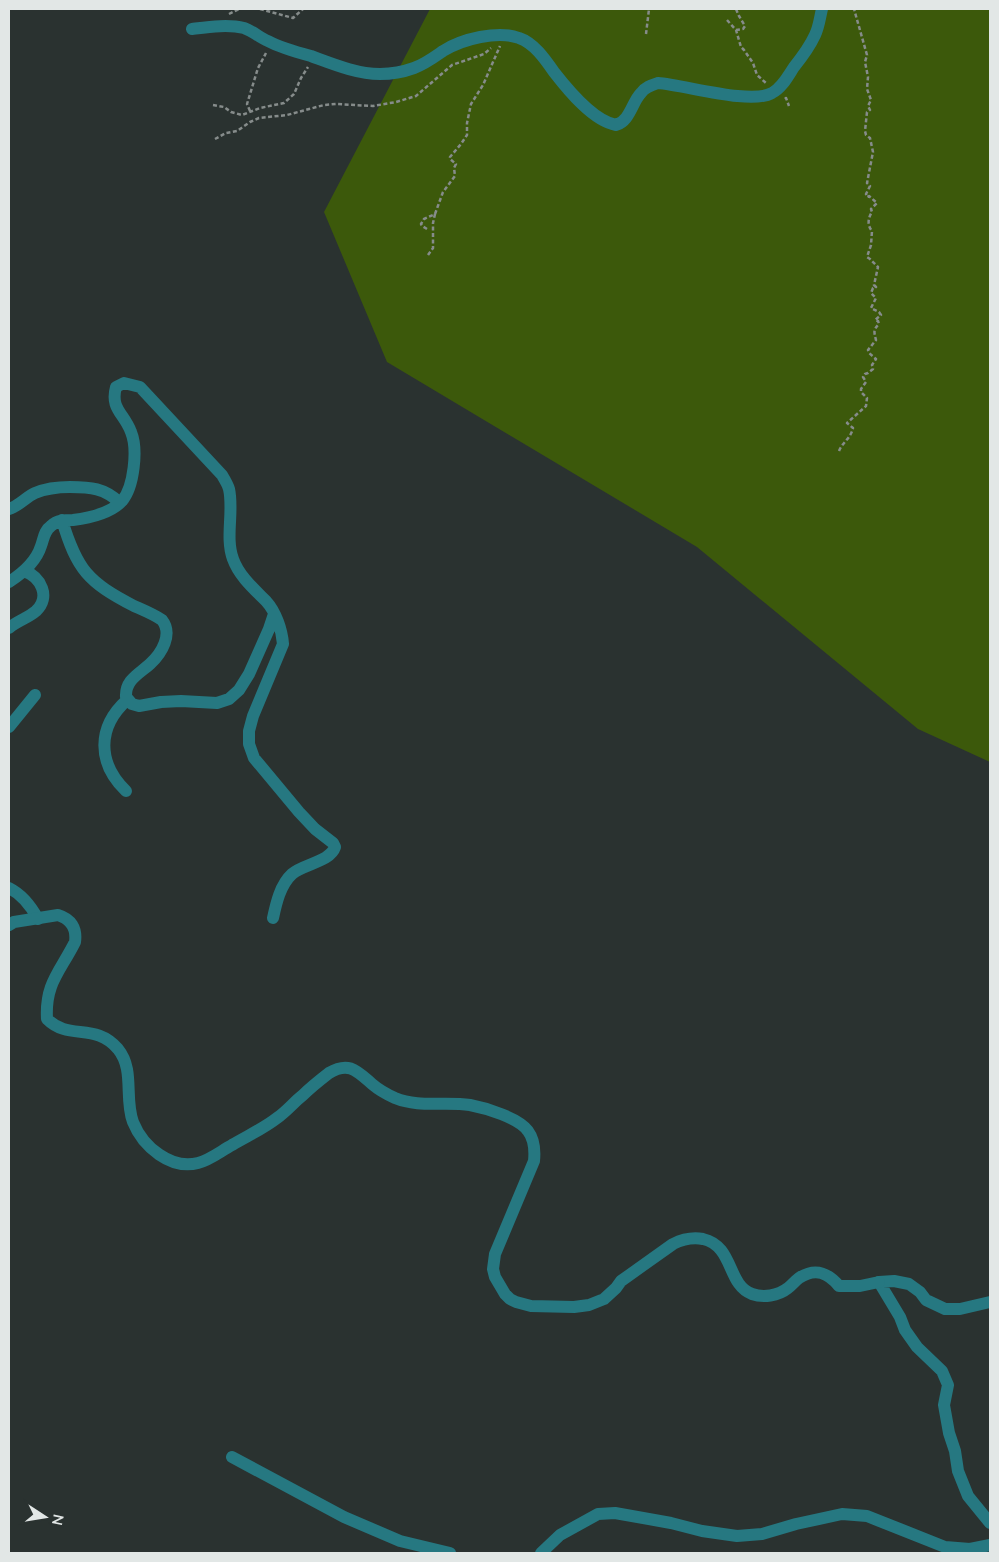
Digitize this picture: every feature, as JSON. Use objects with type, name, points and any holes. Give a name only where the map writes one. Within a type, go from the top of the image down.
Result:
[{"type":"street","points":[[192,29],[217,26],[244,28],[271,43],[364,72],[381,74],[398,72],[421,65],[444,50],[484,36],[501,39],[518,37],[542,55],[571,92],[594,114],[612,124],[620,124],[626,118],[641,92],[658,83],[744,96],[760,97],[773,92],[779,88],[812,42],[822,9]]},
{"type":"street","points":[[9,582],[24,571],[38,554],[45,532],[49,527],[62,520],[94,515],[110,510],[124,498],[130,486],[134,445],[131,432],[114,403],[114,394],[116,387],[124,383],[140,387],[222,475],[229,488],[232,559],[253,590],[268,603],[283,636],[283,644],[253,716],[249,744],[254,758],[299,812],[335,847],[329,856],[291,875],[277,900],[273,918]]},
{"type":"street","points":[[9,509],[34,494],[53,488],[94,488],[108,493],[120,503]]},
{"type":"street","points":[[62,520],[72,550],[86,573],[112,593],[162,620],[167,627],[167,635],[161,651],[149,665],[132,679],[126,690],[127,700],[135,706],[171,701],[217,704],[229,700],[240,690],[246,679],[274,614]]},
{"type":"street","points":[[9,628],[37,611],[42,600],[43,589],[40,582],[31,573],[24,571]]},
{"type":"street","points":[[9,727],[35,695]]},
{"type":"street","points":[[126,791],[119,785],[109,770],[104,744],[110,719],[120,705],[127,700]]},
{"type":"street","points":[[9,888],[30,905],[38,919]]},
{"type":"street","points":[[9,925],[14,922],[38,919],[51,915],[64,917],[73,925],[76,936],[72,948],[54,977],[50,988],[47,999],[47,1019],[62,1030],[93,1033],[116,1047],[127,1063],[130,1111],[136,1129],[141,1138],[155,1152],[172,1161],[190,1164],[210,1158],[273,1121],[329,1073],[338,1068],[349,1068],[360,1072],[378,1089],[396,1098],[416,1104],[447,1103],[479,1107],[519,1122],[528,1131],[534,1147],[534,1161],[493,1262],[494,1277],[504,1294],[516,1302],[531,1306],[562,1307],[597,1303],[611,1294],[620,1281],[673,1244],[693,1238],[707,1240],[720,1248],[741,1288],[756,1295],[777,1294],[789,1288],[799,1278],[811,1273],[824,1273],[830,1276],[839,1286],[860,1286],[894,1281],[909,1284],[920,1292],[926,1300],[946,1309],[960,1310],[990,1302]]},
{"type":"street","points":[[880,1282],[900,1317],[905,1330],[917,1347],[942,1371],[948,1385],[944,1405],[958,1471],[968,1496],[990,1523]]},
{"type":"street","points":[[232,1457],[344,1517],[400,1541],[450,1553]]},
{"type":"street","points":[[541,1553],[560,1535],[598,1514],[614,1513],[671,1523],[702,1531],[737,1536],[762,1534],[842,1514],[867,1516],[944,1547],[970,1549],[990,1545]]},
{"type":"path","points":[[260,9],[293,18],[303,9]]},
{"type":"path","points":[[646,34],[649,9]]},
{"type":"path","points":[[736,9],[745,26],[743,29],[736,30]]},
{"type":"path","points":[[839,451],[841,445],[852,433],[853,428],[847,423],[866,406],[867,398],[861,392],[861,389],[866,382],[863,377],[873,369],[872,365],[876,359],[868,350],[876,340],[874,333],[875,328],[879,324],[875,320],[881,315],[872,308],[876,298],[871,293],[873,288],[876,287],[874,285],[878,267],[867,257],[871,245],[872,231],[869,228],[871,209],[877,203],[869,196],[867,197],[866,194],[870,186],[867,183],[873,152],[870,138],[866,135],[865,130],[867,112],[870,110],[868,106],[871,100],[867,89],[867,54],[854,9]]},
{"type":"path","points":[[726,20],[736,30],[741,47],[753,63],[757,75],[773,92],[784,99],[786,98],[789,106]]},
{"type":"path","points":[[215,139],[237,131],[259,118],[287,115],[324,105],[373,106],[416,96],[452,65],[484,54],[501,39]]},
{"type":"path","points":[[428,255],[433,248],[435,214],[443,192],[454,176],[456,164],[450,157],[467,135],[467,120],[471,104],[483,85],[501,39]]},
{"type":"path","points":[[250,111],[247,104],[258,68],[271,43]]},
{"type":"path","points":[[212,105],[224,107],[231,112],[242,115],[267,106],[284,104],[294,94],[307,70],[310,56]]},
{"type":"path","points":[[427,229],[422,226],[422,222],[424,219],[435,214]]},
{"type":"green space","points":[[430,9],[990,9],[990,762],[918,729],[697,547],[387,362],[324,212]]}]
